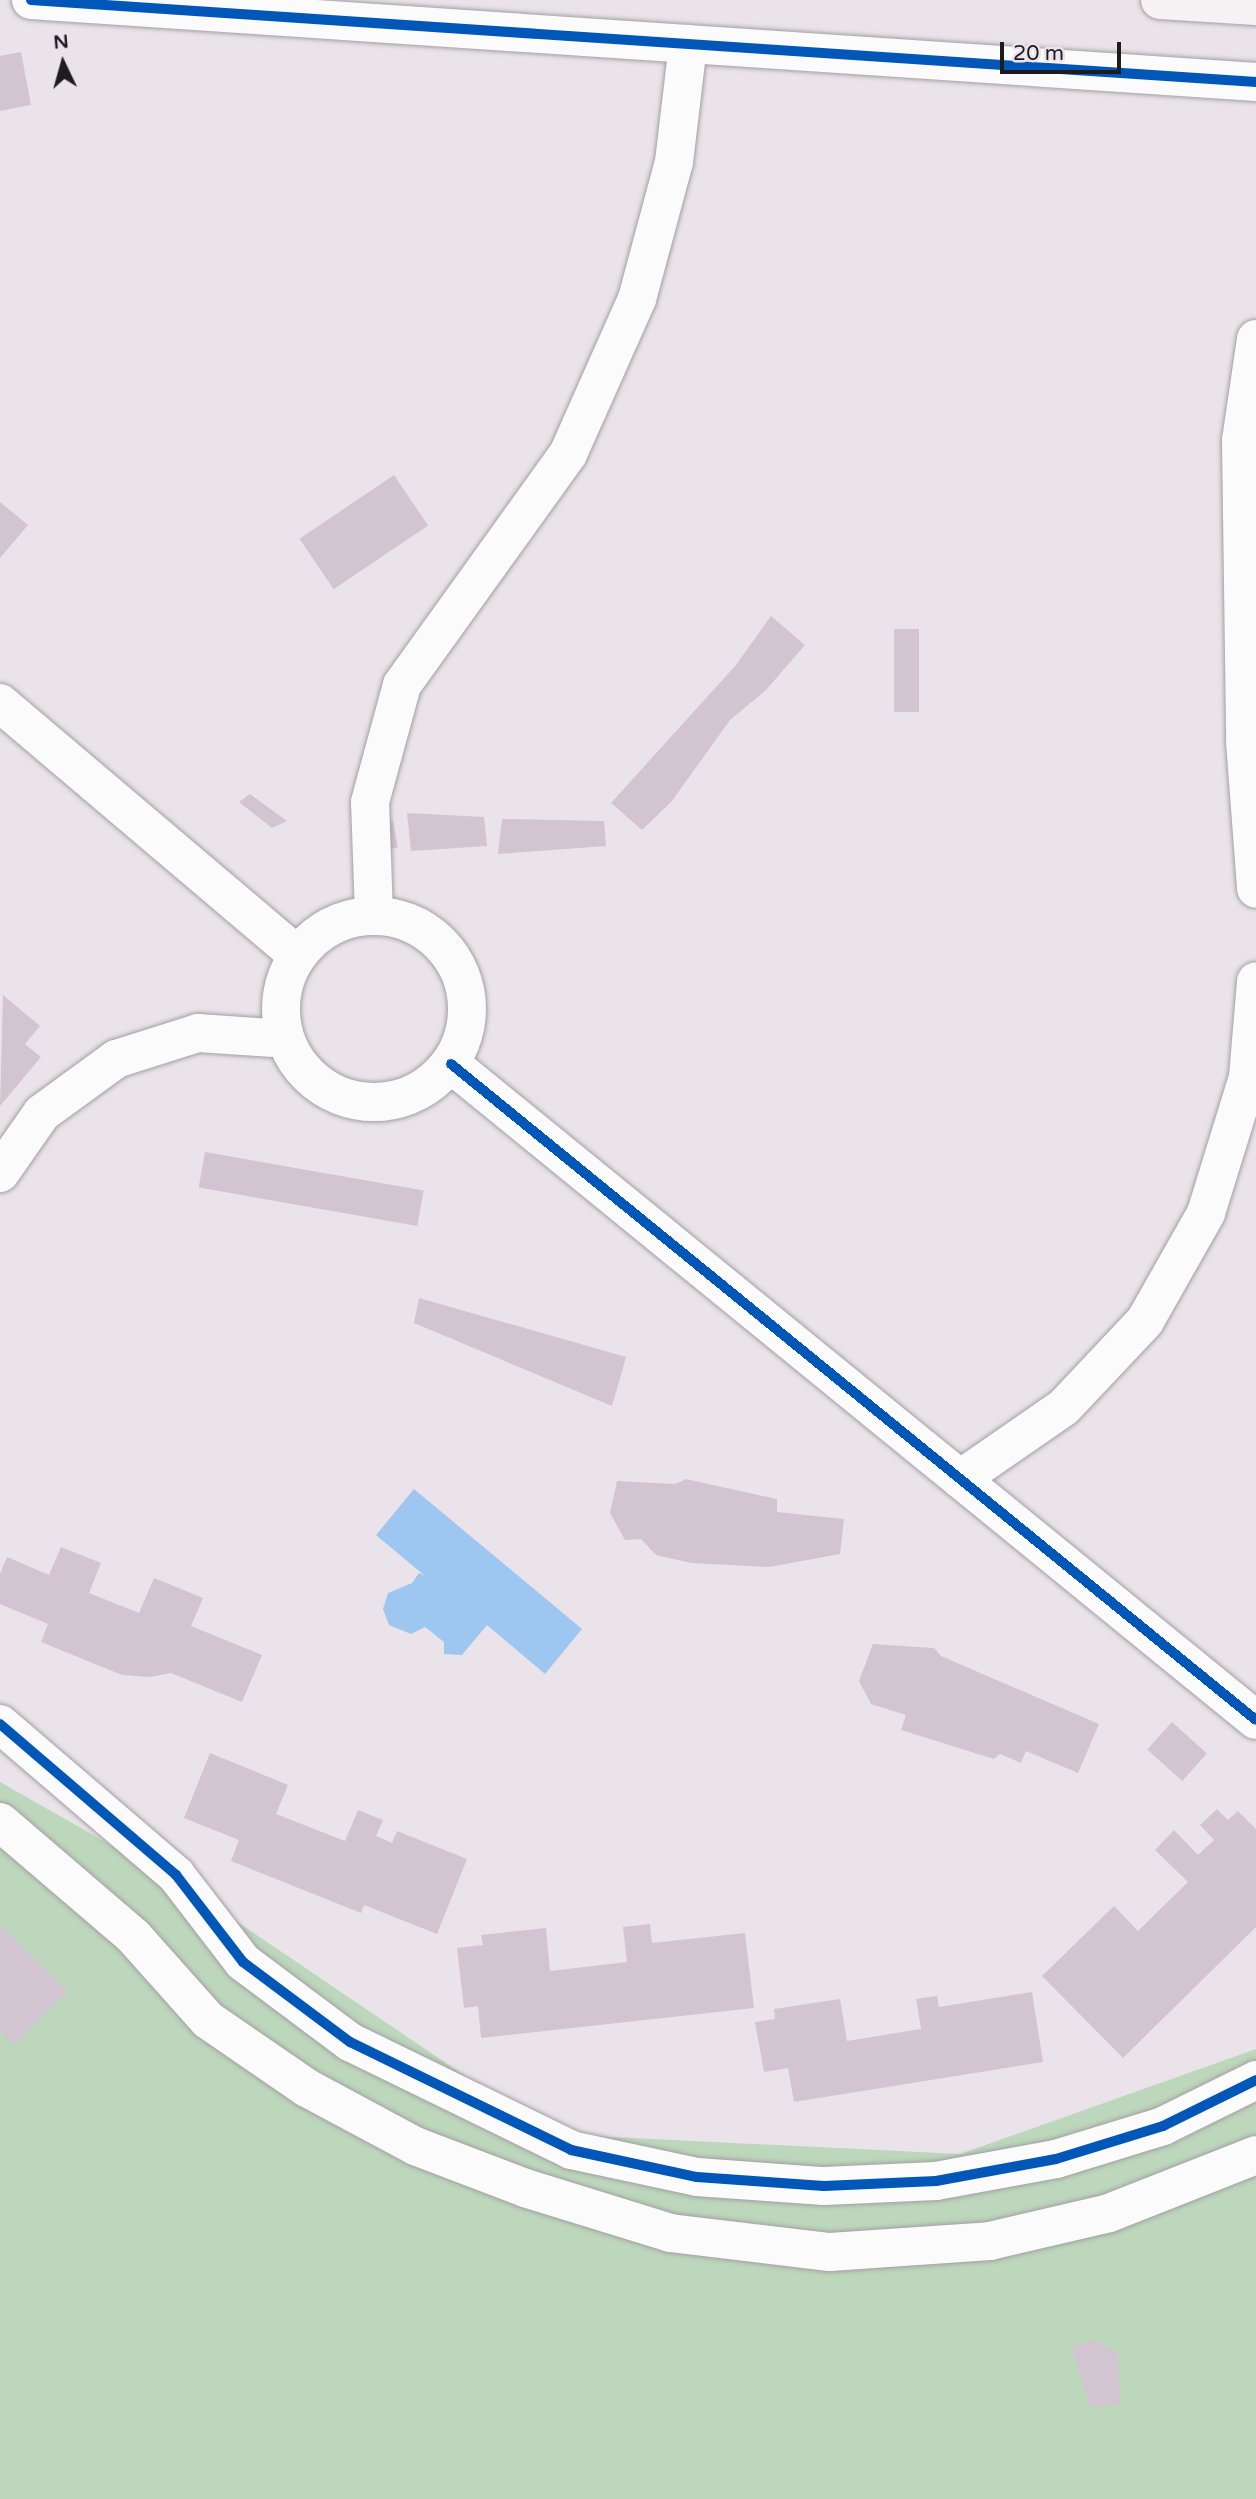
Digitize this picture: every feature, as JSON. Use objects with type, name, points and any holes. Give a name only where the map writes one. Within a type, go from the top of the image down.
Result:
[{"type":"street","points":[[31,0],[1256,82]]},
{"type":"street","points":[[1160,0],[1256,6]]},
{"type":"street","points":[[374,915],[370,802],[402,685],[568,454],[638,299],[674,162],[688,44]]},
{"type":"street","points":[[1256,339],[1241,440],[1245,741],[1256,889]]},
{"type":"street","points":[[0,704],[297,955]]},
{"type":"street","points":[[374,915],[403,919],[429,932],[450,953],[463,979],[468,1008],[464,1037],[451,1063],[430,1084],[404,1098],[375,1102],[346,1098],[320,1086],[298,1065],[285,1039],[279,1010],[284,981],[297,955],[318,933],[335,924],[374,915]]},
{"type":"street","points":[[960,1479],[1064,1406],[1145,1321],[1206,1213],[1248,1077],[1256,981]]},
{"type":"street","points":[[0,1173],[42,1113],[116,1059],[198,1033],[285,1039]]},
{"type":"street","points":[[451,1063],[1256,1720]]},
{"type":"street","points":[[0,1724],[176,1875],[243,1962],[264,1978],[350,2042],[571,2150],[697,2177],[824,2186],[936,2181],[1056,2159],[1163,2126],[1256,2080]]},
{"type":"street","points":[[0,1822],[134,1937],[208,2020],[307,2088],[415,2146],[525,2188],[670,2233],[830,2252],[990,2241],[1109,2213],[1256,2155]]},
{"type":"green space","points":[[0,1782],[190,1890],[551,2134],[960,2154],[1256,2049],[1256,2499],[0,2499]]},
{"type":"water","points":[[414,1489],[582,1629],[545,1674],[487,1625],[462,1655],[444,1654],[444,1642],[425,1627],[411,1634],[389,1625],[383,1609],[388,1593],[412,1583],[419,1573],[425,1576],[376,1535]]},
{"type":"building","points":[[21,52],[31,105],[0,111],[0,56]]},
{"type":"building","points":[[394,475],[428,526],[334,589],[299,539]]},
{"type":"building","points":[[0,502],[28,525],[0,558]]},
{"type":"building","points":[[771,616],[805,645],[766,690],[730,720],[672,801],[642,830],[611,803],[736,665]]},
{"type":"building","points":[[894,629],[919,629],[919,712],[894,712]]},
{"type":"building","points":[[250,794],[287,821],[272,828],[239,802]]},
{"type":"building","points":[[407,813],[484,817],[487,846],[411,851]]},
{"type":"building","points":[[502,819],[604,821],[606,846],[498,854]]},
{"type":"building","points":[[393,821],[398,848],[379,851],[374,824]]},
{"type":"building","points":[[3,995],[40,1026],[25,1044],[41,1057],[0,1106]]},
{"type":"building","points":[[205,1152],[424,1191],[417,1226],[199,1187]]},
{"type":"building","points":[[419,1298],[626,1357],[612,1406],[414,1323]]},
{"type":"building","points":[[686,1479],[777,1499],[777,1512],[844,1519],[840,1554],[769,1567],[691,1563],[656,1555],[641,1539],[625,1540],[610,1513],[617,1481],[675,1484]]},
{"type":"building","points":[[61,1547],[101,1563],[89,1593],[139,1613],[154,1578],[203,1598],[191,1626],[262,1655],[242,1702],[171,1673],[150,1677],[122,1675],[41,1642],[48,1624],[0,1604],[0,1574],[7,1557],[49,1575]]},
{"type":"building","points":[[873,1644],[934,1648],[941,1656],[1099,1724],[1078,1773],[1026,1751],[1021,1763],[1000,1754],[994,1759],[901,1730],[906,1715],[871,1704],[859,1681]]},
{"type":"building","points":[[1172,1722],[1207,1753],[1182,1781],[1147,1749]]},
{"type":"building","points":[[210,1753],[288,1785],[276,1814],[345,1841],[358,1810],[383,1820],[376,1836],[392,1843],[397,1831],[467,1859],[437,1934],[364,1905],[361,1913],[231,1861],[239,1840],[184,1818]]},
{"type":"building","points":[[1217,1809],[1228,1820],[1238,1811],[1256,1829],[1256,1927],[1123,2058],[1042,1976],[1114,1906],[1138,1931],[1188,1882],[1155,1850],[1174,1830],[1198,1855],[1214,1840],[1200,1825]]},
{"type":"building","points":[[650,1924],[652,1943],[745,1933],[754,2008],[481,2038],[478,2006],[464,2008],[457,1948],[483,1945],[481,1935],[546,1928],[550,1971],[627,1962],[623,1927]]},
{"type":"building","points":[[0,1925],[67,1991],[14,2045],[0,2031]]},
{"type":"building","points":[[1032,1992],[1043,2062],[794,2102],[788,2068],[764,2072],[755,2022],[775,2019],[774,2009],[840,1999],[847,2041],[921,2029],[916,1999],[937,1996],[939,2007]]},
{"type":"building","points":[[1095,2340],[1118,2354],[1120,2404],[1090,2407],[1072,2347]]},
{"type":"cycle path","points":[[31,0],[1256,82]]},
{"type":"cycle path","points":[[451,1064],[1256,1720]]},
{"type":"cycle path","points":[[0,1724],[176,1875],[243,1962],[350,2042],[571,2150],[697,2177],[824,2186],[936,2181],[1056,2159],[1163,2126],[1256,2080]]}]
